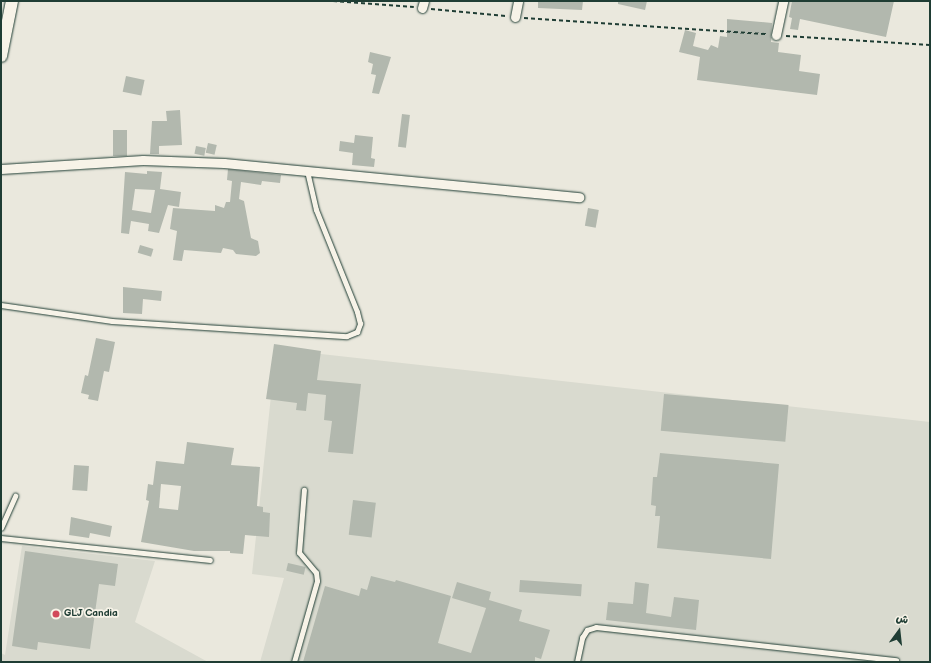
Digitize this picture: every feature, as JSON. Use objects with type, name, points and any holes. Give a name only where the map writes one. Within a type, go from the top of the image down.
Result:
[{"type":"street","points":[[1,56],[12,1]]},
{"type":"street","points":[[515,18],[518,1]]},
{"type":"street","points":[[776,35],[783,1]]},
{"type":"street","points":[[1,169],[143,160],[224,163],[579,197]]},
{"type":"lane","points":[[1,305],[112,321],[347,336],[357,332],[360,324],[357,312],[316,210],[307,171]]},
{"type":"lane","points":[[294,662],[316,581],[316,573],[298,553],[304,490]]},
{"type":"lane","points":[[1,528],[15,496]]},
{"type":"lane","points":[[1,538],[210,560]]},
{"type":"lane","points":[[577,662],[587,630],[596,628],[896,660]]},
{"type":"path","points":[[332,1],[423,4],[515,18],[930,45]]},
{"type":"shaded area","points":[[276,349],[930,422],[930,662],[260,662],[284,578],[252,574]]},
{"type":"shaded area","points":[[22,546],[155,561],[135,622],[208,662],[1,662],[1,653],[5,655]]},
{"type":"building","points":[[538,1],[583,1],[582,10],[538,8]]},
{"type":"building","points":[[618,1],[647,1],[645,10],[618,4]]},
{"type":"building","points":[[792,1],[894,1],[886,37],[800,19],[798,30],[790,29],[792,18],[789,17]]},
{"type":"building","points":[[727,19],[772,23],[771,42],[779,43],[778,52],[801,55],[799,71],[820,74],[817,95],[697,80],[700,57],[679,52],[685,30],[696,33],[693,46],[708,50],[711,45],[718,48],[720,36],[727,37]]},
{"type":"building","points":[[370,52],[391,57],[379,94],[372,93],[376,75],[371,74],[373,64],[368,62]]},
{"type":"building","points":[[126,76],[145,80],[141,96],[123,92]]},
{"type":"building","points":[[180,110],[182,145],[159,146],[159,154],[150,154],[152,121],[167,121],[166,111]]},
{"type":"building","points":[[402,114],[410,115],[406,148],[398,147]]},
{"type":"building","points":[[113,130],[127,130],[127,156],[113,156]]},
{"type":"building","points":[[355,135],[373,137],[371,158],[375,159],[374,167],[352,165],[353,153],[339,151],[340,141],[354,143]]},
{"type":"building","points":[[208,143],[217,145],[215,155],[206,153]]},
{"type":"building","points":[[196,146],[206,148],[204,156],[194,154]]},
{"type":"building","points":[[228,169],[281,175],[280,183],[262,181],[261,185],[241,182],[239,199],[244,201],[251,238],[258,241],[260,253],[256,256],[236,254],[233,250],[223,248],[221,253],[184,250],[182,261],[173,260],[177,231],[170,229],[173,208],[215,211],[215,205],[224,208],[226,202],[230,202],[232,181],[227,180]]},
{"type":"building","points":[[147,171],[162,172],[160,189],[181,192],[179,207],[168,205],[159,233],[148,231],[149,224],[131,221],[129,234],[121,233],[125,172],[147,174]],"holes":[[[135,189],[155,190],[151,213],[132,210]]]},
{"type":"building","points":[[588,208],[599,210],[596,228],[585,226]]},
{"type":"building","points":[[140,245],[153,249],[151,257],[138,253]]},
{"type":"building","points":[[123,287],[162,291],[161,301],[143,299],[142,314],[123,313]]},
{"type":"building","points":[[96,338],[115,342],[109,372],[104,371],[98,401],[88,399],[89,395],[81,393],[85,375],[88,376]]},
{"type":"building","points":[[274,344],[321,351],[317,380],[361,384],[353,454],[328,452],[332,421],[324,420],[326,395],[308,393],[306,411],[296,410],[297,403],[266,399]]},
{"type":"building","points":[[664,394],[789,405],[785,442],[661,431]]},
{"type":"building","points":[[187,442],[234,448],[231,465],[260,467],[257,506],[263,507],[263,512],[270,513],[269,537],[245,535],[243,554],[230,553],[230,551],[194,551],[141,542],[149,501],[146,500],[148,484],[153,485],[156,461],[184,464]],"holes":[[[161,484],[181,486],[178,510],[159,508]]]},
{"type":"building","points":[[660,453],[779,464],[771,559],[657,548],[660,516],[655,516],[656,506],[651,505],[653,477],[657,477]]},
{"type":"building","points":[[74,465],[89,466],[87,491],[72,490]]},
{"type":"building","points":[[353,500],[376,503],[372,538],[349,535]]},
{"type":"building","points":[[71,517],[112,526],[110,537],[90,533],[89,538],[69,535]]},
{"type":"building","name":"GLJ Candia","points":[[25,551],[118,564],[115,586],[99,584],[90,649],[38,642],[37,650],[12,646]]},
{"type":"building","points":[[288,563],[306,567],[304,575],[286,571]]},
{"type":"building","points":[[371,576],[395,582],[396,580],[451,596],[438,643],[471,653],[486,608],[452,598],[457,582],[491,592],[489,600],[522,610],[519,621],[550,630],[541,659],[535,657],[535,662],[303,662],[325,586],[359,596],[361,588],[367,590]]},
{"type":"building","points":[[520,580],[582,584],[581,596],[519,592]]},
{"type":"building","points":[[635,582],[649,584],[646,613],[671,617],[674,597],[699,600],[696,630],[606,620],[608,602],[633,604]]},
{"type":"place","name":"GLJ Candia","points":[[56,614]]}]
